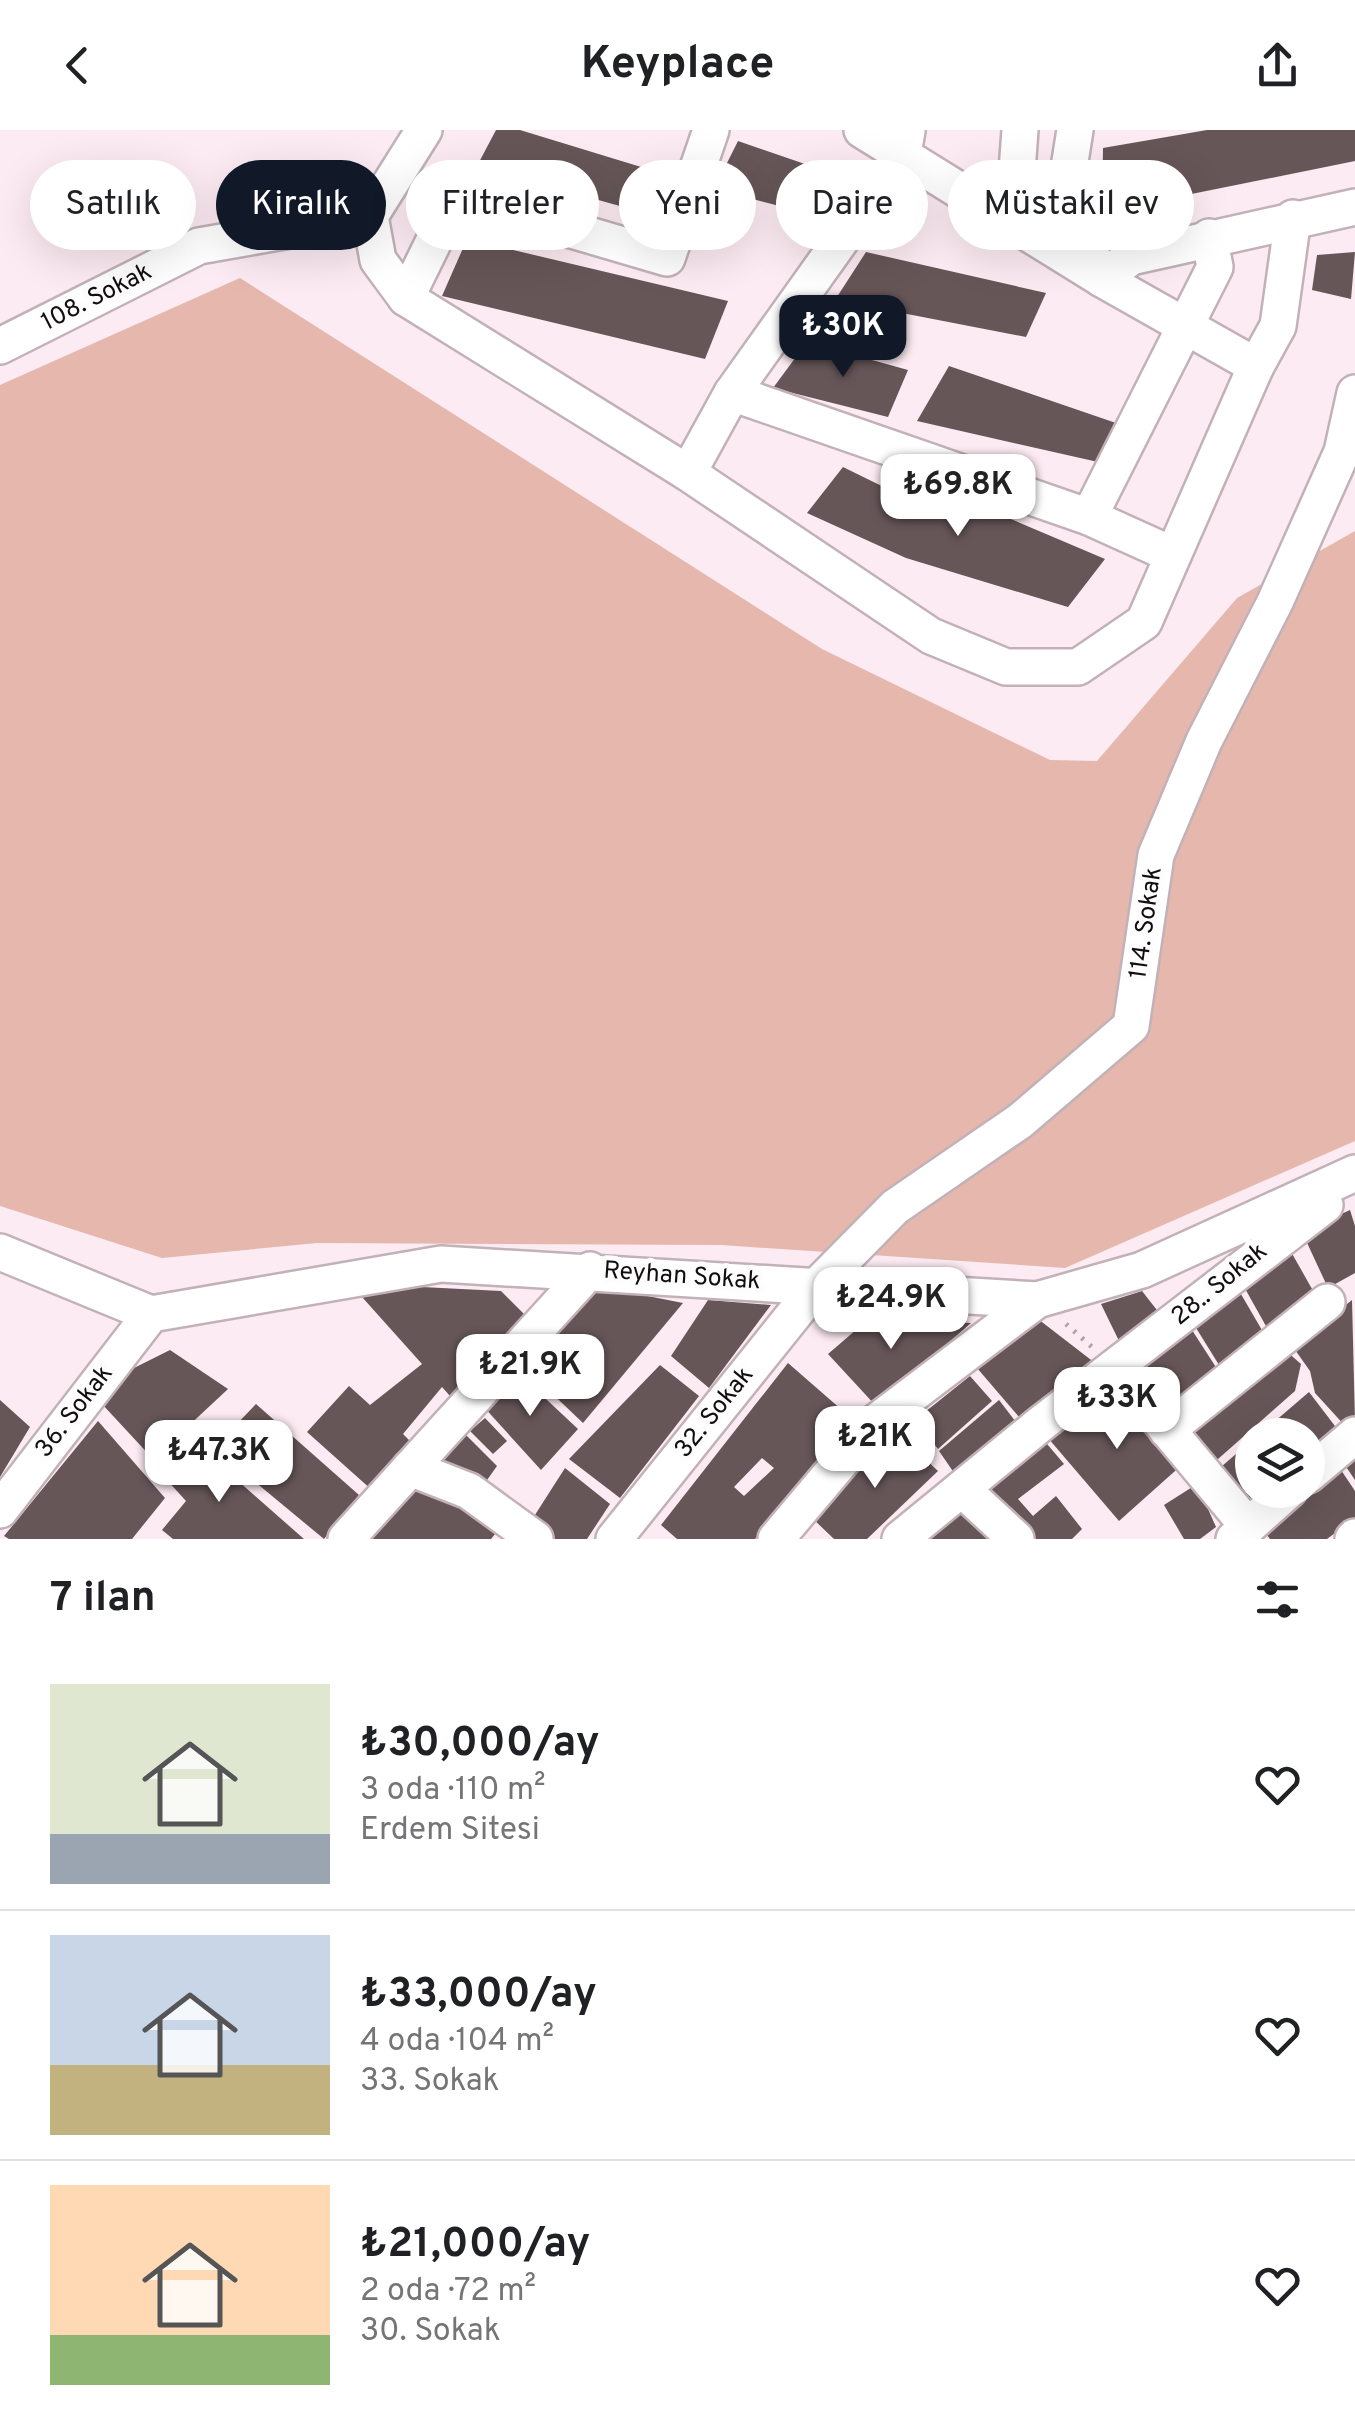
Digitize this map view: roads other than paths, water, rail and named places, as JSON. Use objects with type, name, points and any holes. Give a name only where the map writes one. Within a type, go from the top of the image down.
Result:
[{"type":"street","points":[[386,191],[424,130]]},
{"type":"street","points":[[406,298],[456,196],[668,258],[711,130]]},
{"type":"street","points":[[862,130],[905,141],[948,175]]},
{"type":"street","points":[[1018,160],[1020,130]]},
{"type":"street","points":[[1075,130],[1065,193],[1102,279]]},
{"type":"street","points":[[688,473],[732,393],[905,141]]},
{"type":"street","points":[[1102,279],[1130,258],[1355,206]]},
{"type":"street","points":[[376,250],[378,260],[406,298],[688,473],[931,636],[1006,667],[1078,666],[1144,622],[1256,366],[1278,326],[1292,218]]},
{"type":"street","points":[[1089,517],[1215,266],[1210,237]]},
{"type":"street","name":"108. Sokak","points":[[0,346],[200,246],[216,243]]},
{"type":"street","points":[[1053,250],[1256,366]]},
{"type":"street","name":"114. Sokak","points":[[816,1288],[894,1208],[1020,1121],[1130,1026],[1156,855],[1204,742],[1275,602],[1342,452],[1355,392]]},
{"type":"street","points":[[732,393],[1089,517],[1173,555]]},
{"type":"street","name":"Reyhan Sokak","points":[[151,1314],[442,1264],[1037,1300],[1142,1270],[1355,1172]]},
{"type":"street","name":"28.. Sokak","points":[[900,1539],[1286,1231],[1355,1186]]},
{"type":"street","points":[[4,1259],[151,1314]]},
{"type":"street","points":[[346,1539],[590,1270]]},
{"type":"street","name":"32. Sokak","points":[[629,1533],[816,1288]]},
{"type":"street","points":[[776,1539],[872,1425],[1037,1300]]},
{"type":"street","points":[[1167,1430],[1327,1302]]},
{"type":"street","name":"36. Sokak","points":[[0,1510],[151,1314]]},
{"type":"street","points":[[1115,1367],[1167,1430],[1240,1532],[1268,1508]]},
{"type":"street","points":[[1325,1461],[1355,1435]]},
{"type":"street","points":[[410,1468],[468,1491],[535,1539]]},
{"type":"street","points":[[962,1489],[1016,1539]]}]
